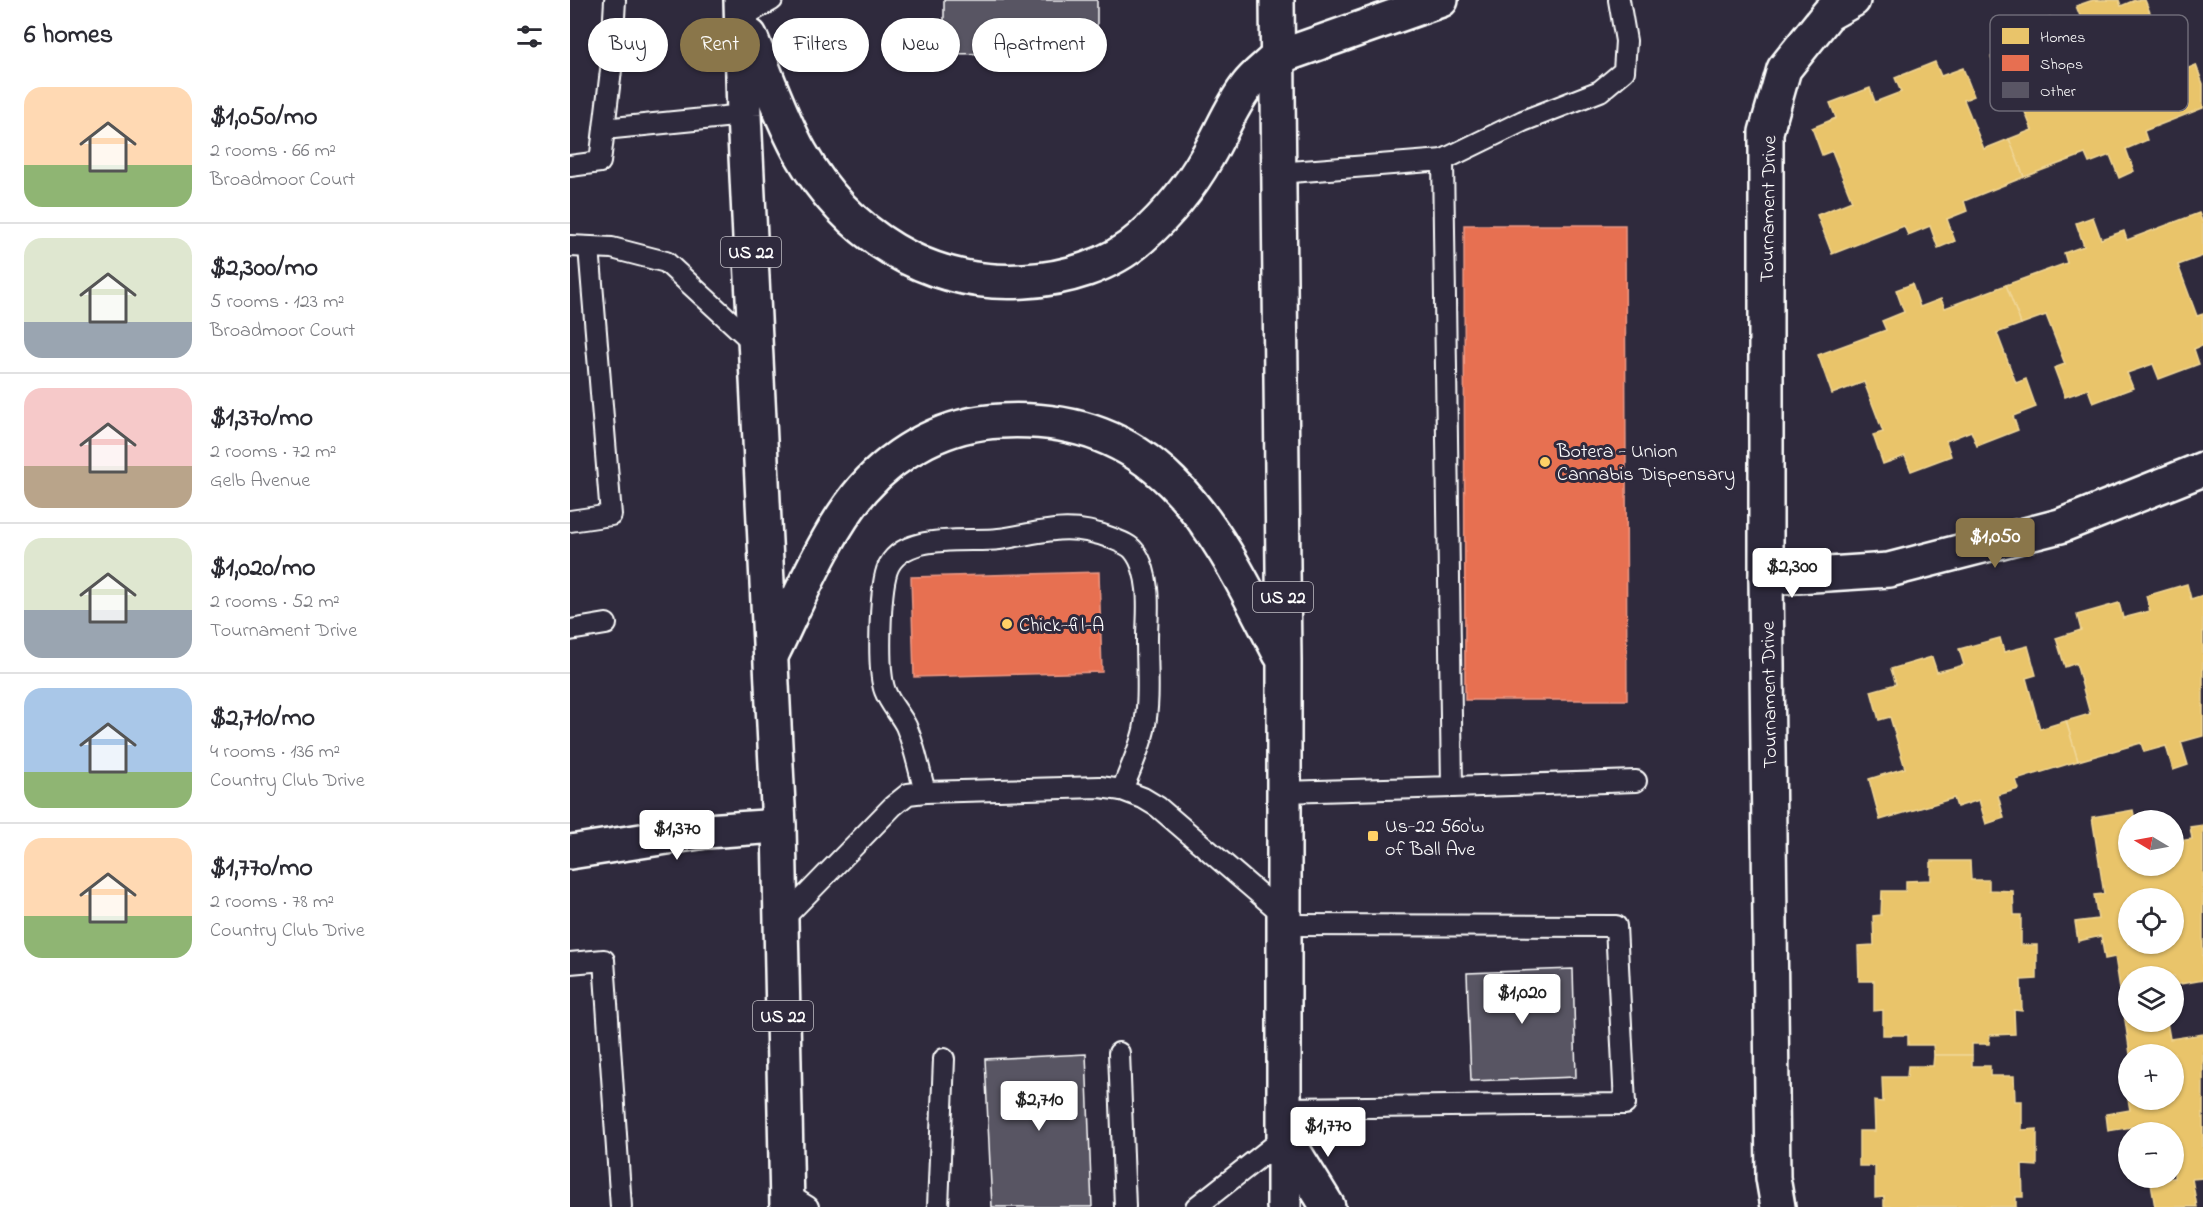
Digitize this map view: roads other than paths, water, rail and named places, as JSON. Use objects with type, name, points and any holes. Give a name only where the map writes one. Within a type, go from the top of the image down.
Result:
[{"type":"main road","name":"US 22","points":[[1277,0],[1284,661],[1284,1207]]},
{"type":"main road","points":[[742,9],[786,123],[800,152],[818,180],[841,207],[890,248],[918,263],[944,273],[992,282],[1033,281],[1061,276],[1092,268],[1118,255],[1139,240],[1161,219],[1185,191],[1207,157],[1238,98],[1249,83],[1276,58],[1441,0]]},
{"type":"main road","name":"Tournament Drive","points":[[1778,1207],[1773,1178],[1766,578],[1766,132],[1784,69],[1828,14],[1853,0]]},
{"type":"main road","name":"US 22","points":[[742,9],[744,115],[780,826],[794,1203]]},
{"type":"main road","points":[[771,655],[843,517],[862,490],[883,469],[907,450],[932,437],[986,421],[1018,420],[1049,422],[1102,434],[1147,459],[1165,474],[1199,513],[1237,571],[1284,661]]},
{"type":"main road","points":[[1766,578],[1888,570],[2060,526],[2203,469]]},
{"type":"main road","points":[[570,852],[706,831],[780,826]]},
{"type":"main road","points":[[1284,1123],[1328,1207]]},
{"type":"lane","points":[[570,166],[600,162],[611,70],[615,0]]},
{"type":"lane","points":[[742,9],[772,0]]},
{"type":"lane","points":[[1278,173],[1443,160],[1523,121],[1600,92],[1624,71],[1626,42],[1619,0]]},
{"type":"lane","points":[[604,129],[744,115]]},
{"type":"lane","points":[[1443,160],[1452,787]]},
{"type":"lane","points":[[570,520],[611,515],[580,246],[612,248],[666,262],[756,345]]},
{"type":"lane","points":[[925,792],[914,748],[905,724],[885,693],[882,679],[881,603],[883,582],[888,566],[900,553],[924,543],[998,539],[1051,529],[1081,529],[1122,542],[1134,551],[1143,569],[1148,590],[1147,711],[1138,750],[1122,790]]},
{"type":"lane","points":[[570,630],[606,624]]},
{"type":"lane","points":[[1284,792],[1636,781]]},
{"type":"lane","points":[[782,921],[893,806],[908,794],[1083,786],[1122,790],[1158,807],[1285,921],[1616,926],[1625,1104],[1284,1123],[1196,1207]]},
{"type":"lane","points":[[570,963],[604,960],[621,1207]]},
{"type":"lane","points":[[1119,1053],[1125,1207]]},
{"type":"lane","points":[[938,1207],[944,1059]]},
{"type":"place","name":"Botera - Union Cannabis Dispensary","points":[[1545,462]]},
{"type":"place","name":"Chick-fil-A","points":[[1007,624]]},
{"type":"place","name":"Us-22 560'w of Ball Ave","points":[[1373,836]]}]
